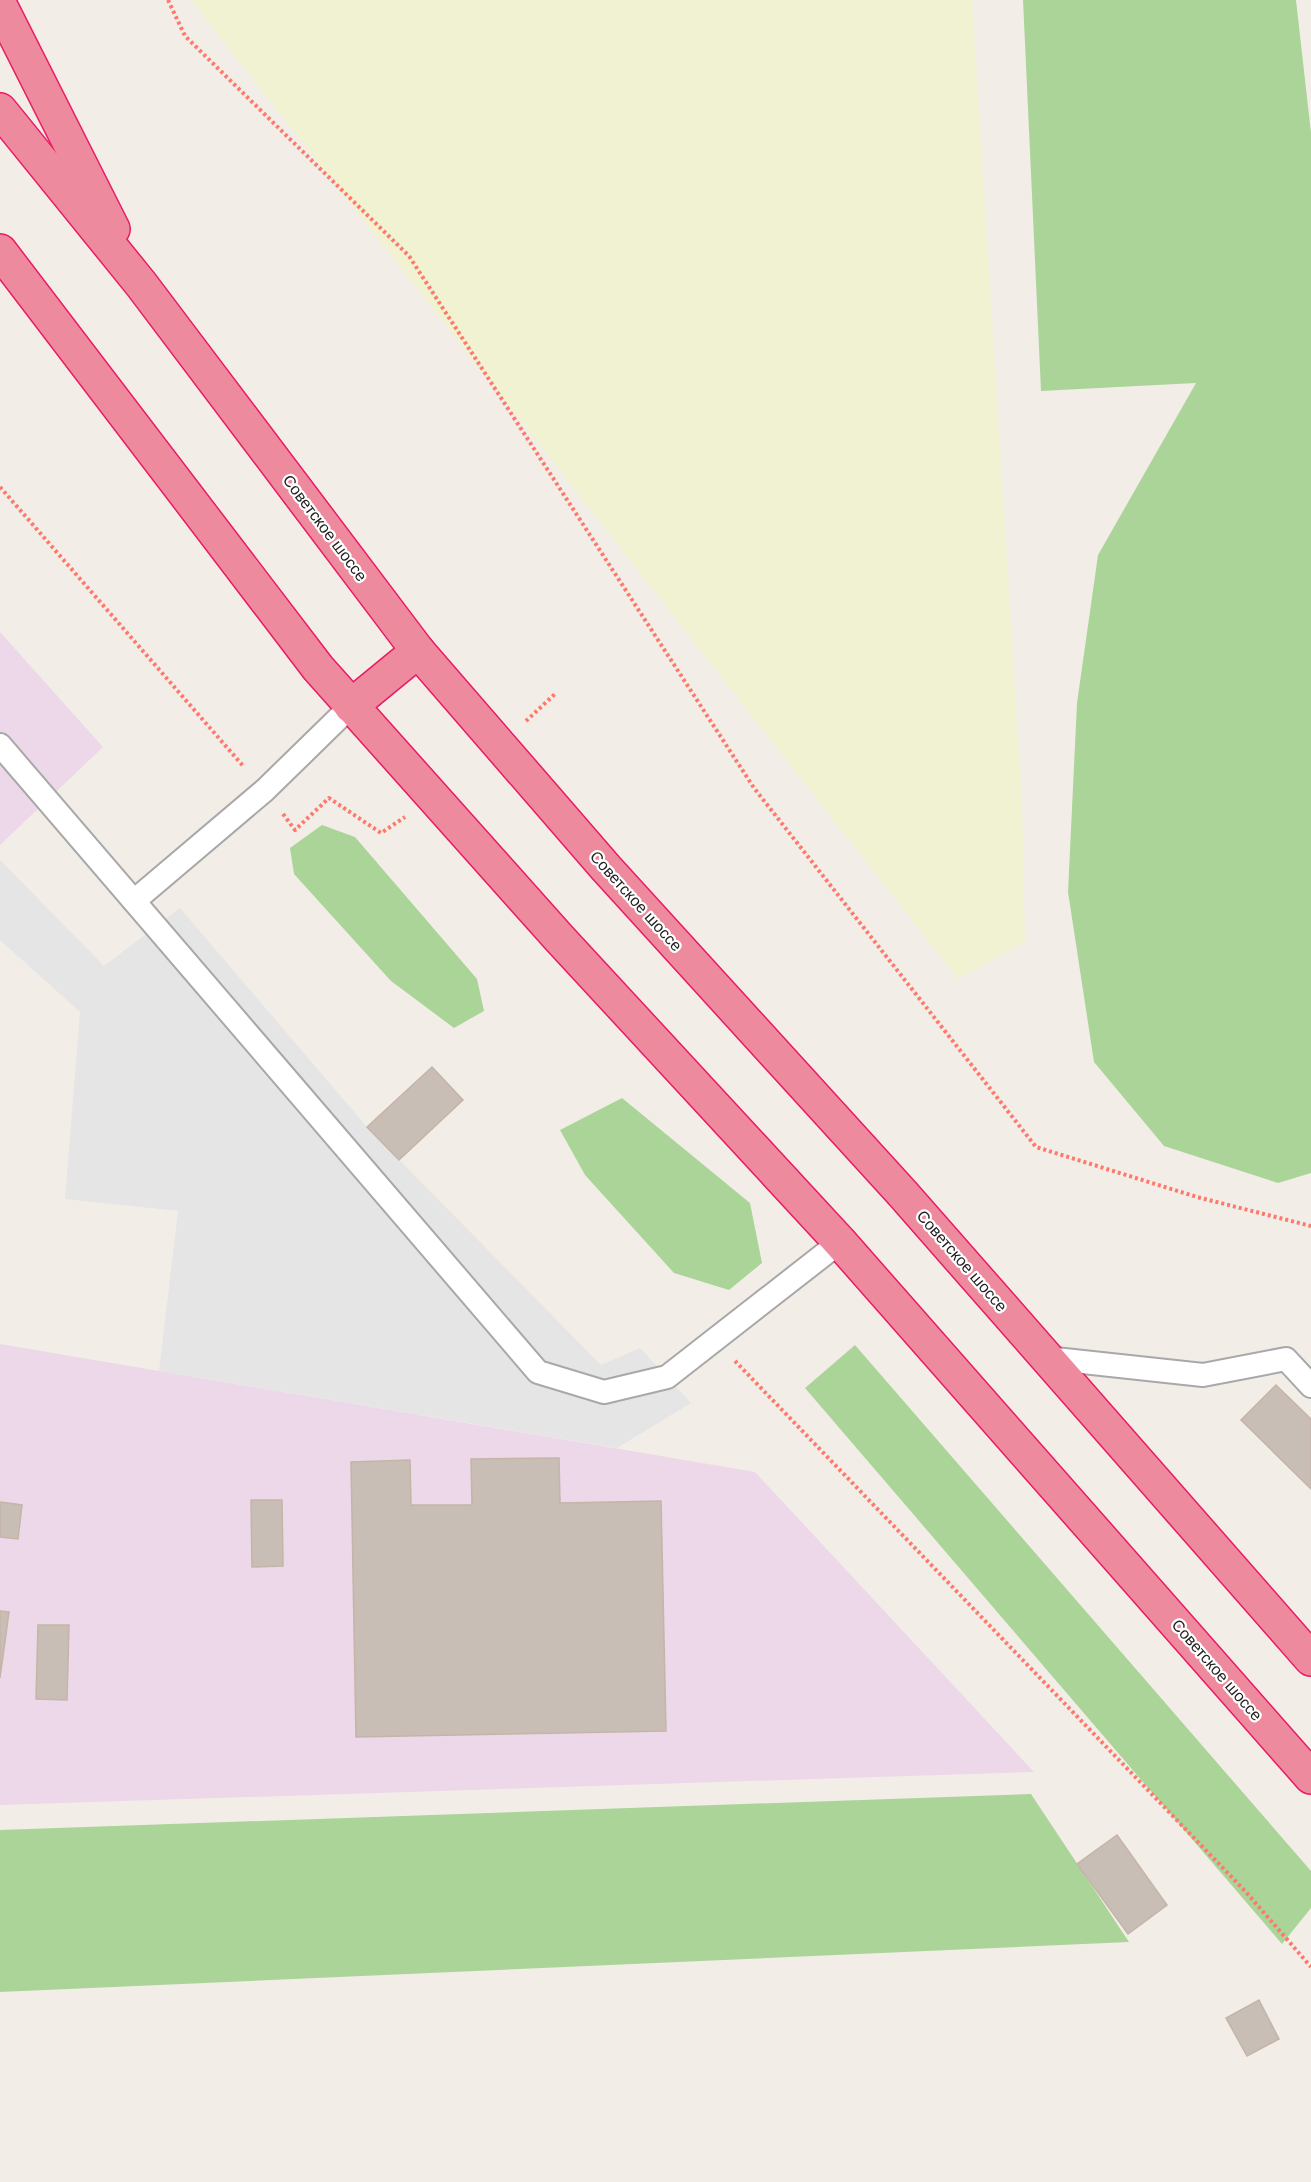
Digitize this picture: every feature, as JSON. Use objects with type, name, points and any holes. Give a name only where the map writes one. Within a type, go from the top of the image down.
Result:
[{"type":"highway","points":[[0,5],[141,284]]},
{"type":"highway","name":"Советское шоссе","points":[[0,111],[141,284],[418,651],[541,795],[903,1194],[1311,1659]]},
{"type":"highway","name":"Советское шоссе","points":[[0,251],[318,668],[559,938],[840,1242],[1311,1777]]},
{"type":"highway","points":[[351,706],[418,651]]},
{"type":"lane","points":[[134,901],[265,790],[351,706]]},
{"type":"lane","points":[[0,745],[538,1372],[604,1392],[667,1377],[840,1242]]},
{"type":"lane","points":[[1046,1358],[1203,1375],[1286,1359],[1311,1386]]},
{"type":"path","points":[[168,0],[185,36],[409,256],[754,788],[1036,1147],[1197,1197],[1311,1226]]},
{"type":"path","points":[[0,487],[265,790]]},
{"type":"path","points":[[714,1340],[1246,1892],[1311,1967]]},
{"type":"shaded area","points":[[0,632],[103,747],[0,845]]},
{"type":"shaded area","points":[[0,860],[104,966],[180,908],[367,1127],[601,1365],[640,1348],[691,1403],[617,1448],[159,1371],[178,1211],[65,1199],[80,1012],[0,940]]},
{"type":"shaded area","points":[[0,1344],[755,1472],[1034,1772],[0,1805]]},
{"type":"green space","points":[[191,0],[972,0],[1022,803],[1025,942],[958,979]]},
{"type":"green space","points":[[1023,0],[1296,0],[1311,133],[1311,1173],[1278,1183],[1164,1146],[1094,1062],[1068,892],[1077,703],[1098,555],[1196,383],[1041,391]]},
{"type":"green space","points":[[322,825],[355,837],[477,979],[484,1011],[454,1028],[391,981],[294,874],[290,848]]},
{"type":"green space","points":[[622,1098],[750,1203],[762,1263],[729,1290],[674,1273],[585,1175],[560,1130]]},
{"type":"green space","points":[[855,1345],[1311,1871],[1311,1908],[1282,1944],[805,1388]]},
{"type":"green space","points":[[1031,1794],[1129,1942],[0,1992],[0,1830]]},
{"type":"building","points":[[432,1067],[463,1100],[399,1160],[367,1127]]},
{"type":"building","points":[[1276,1385],[1311,1419],[1311,1489],[1241,1420]]},
{"type":"building","points":[[559,1458],[560,1503],[661,1501],[666,1731],[356,1737],[351,1462],[410,1460],[411,1505],[472,1505],[471,1459]]},
{"type":"building","points":[[251,1500],[282,1500],[283,1566],[252,1567]]},
{"type":"building","points":[[0,1502],[22,1505],[18,1539],[0,1537]]},
{"type":"building","points":[[0,1611],[9,1612],[0,1678]]},
{"type":"building","points":[[38,1625],[69,1625],[67,1700],[36,1699]]},
{"type":"building","points":[[1117,1835],[1167,1905],[1128,1934],[1077,1864]]},
{"type":"building","points":[[1259,2000],[1279,2039],[1247,2056],[1226,2018]]}]
